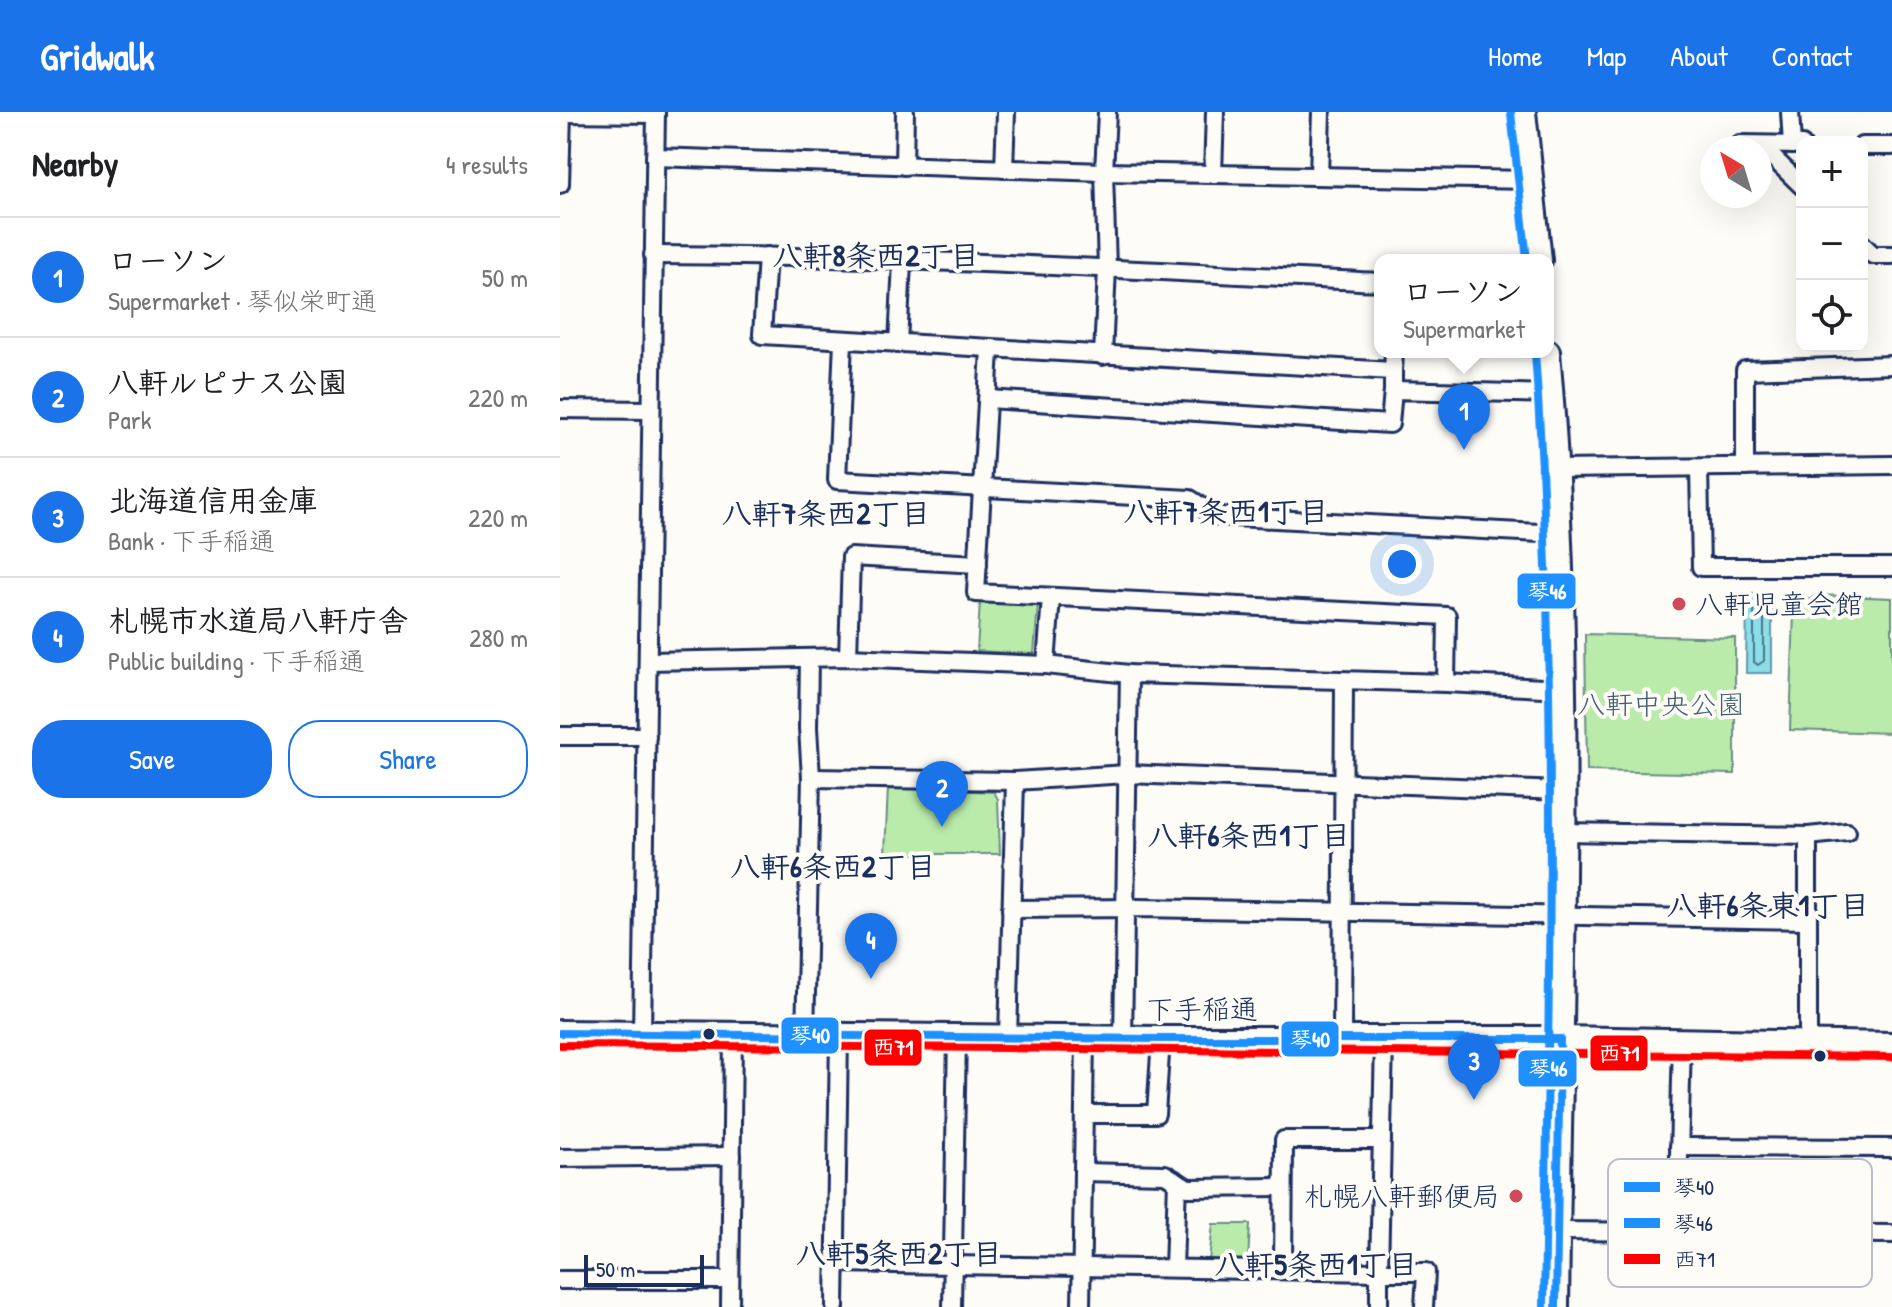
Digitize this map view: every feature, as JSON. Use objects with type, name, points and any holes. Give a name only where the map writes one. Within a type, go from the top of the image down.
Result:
[{"type":"main road","points":[[1523,112],[1538,254]]},
{"type":"main road","points":[[1548,358],[1560,534],[1562,689],[1556,1307]]},
{"type":"main road","name":"下手稲通","points":[[560,1033],[1560,1039],[1892,1045]]},
{"type":"street","points":[[904,166],[905,112]]},
{"type":"street","points":[[1004,169],[1006,112]]},
{"type":"street","points":[[1103,356],[1107,268],[1104,172],[1107,112]]},
{"type":"street","points":[[1213,174],[1215,112]]},
{"type":"street","points":[[1319,175],[1321,112]]},
{"type":"street","points":[[1790,112],[1796,140]]},
{"type":"street","points":[[560,184],[561,113],[656,113],[642,1034]]},
{"type":"street","points":[[1772,145],[1796,145]]},
{"type":"street","points":[[1868,146],[1892,146]]},
{"type":"street","points":[[655,157],[1104,172],[1530,180]]},
{"type":"street","points":[[1772,157],[1796,180]]},
{"type":"street","points":[[1868,250],[1873,255],[1892,255]]},
{"type":"street","points":[[653,255],[1107,268],[1374,282]]},
{"type":"street","points":[[767,256],[762,335],[1393,371]]},
{"type":"street","points":[[898,344],[902,262]]},
{"type":"street","points":[[843,341],[837,480],[1190,499],[1216,516],[1560,534]]},
{"type":"street","points":[[990,350],[976,593],[1447,616],[1446,683]]},
{"type":"street","points":[[988,399],[1390,424],[1394,358]]},
{"type":"street","points":[[1745,467],[1745,370],[1892,365]]},
{"type":"street","points":[[1393,390],[1551,394]]},
{"type":"street","points":[[560,409],[651,410]]},
{"type":"street","points":[[1557,469],[1892,465]]},
{"type":"street","points":[[1699,468],[1701,567],[1892,567]]},
{"type":"street","points":[[848,657],[851,557],[978,564]]},
{"type":"street","points":[[1046,665],[1051,597]]},
{"type":"street","points":[[648,661],[848,657],[1046,665],[1129,674],[1562,689]]},
{"type":"street","points":[[805,1036],[811,778],[809,659]]},
{"type":"street","points":[[1123,1038],[1129,674]]},
{"type":"street","points":[[1342,1039],[1344,681]]},
{"type":"street","points":[[560,736],[647,736]]},
{"type":"street","points":[[811,778],[1015,781],[1127,774],[1562,791]]},
{"type":"street","points":[[1008,1037],[1015,781]]},
{"type":"street","points":[[1562,832],[1808,836],[1847,832]]},
{"type":"street","points":[[1808,836],[1808,1044]]},
{"type":"street","points":[[1011,909],[1126,908],[1806,920]]},
{"type":"street","points":[[730,1307],[733,1034]]},
{"type":"street","points":[[835,1307],[839,1035]]},
{"type":"street","points":[[952,1307],[957,1037]]},
{"type":"street","points":[[1081,1307],[1085,1038]]},
{"type":"street","points":[[1084,1114],[1156,1114],[1161,1039]]},
{"type":"street","points":[[1379,1307],[1384,1040]]},
{"type":"street","points":[[1679,1159],[1682,1041]]},
{"type":"street","points":[[1283,1270],[1284,1140],[1382,1140]]},
{"type":"street","points":[[1679,1147],[1892,1148]]},
{"type":"street","points":[[560,1158],[732,1156]]},
{"type":"street","points":[[1083,1172],[1165,1174],[1188,1188],[1283,1187]]},
{"type":"street","points":[[1174,1268],[1177,1181]]},
{"type":"street","points":[[1557,1231],[1608,1232]]},
{"type":"street","points":[[1872,1234],[1892,1234]]},
{"type":"street","points":[[836,1263],[1426,1272],[1424,1307]]},
{"type":"street","points":[[560,1280],[730,1280]]},
{"type":"green space","points":[[1816,595],[1892,598],[1892,733],[1790,730],[1794,611]]},
{"type":"green space","points":[[980,602],[1038,604],[1034,654],[977,651]]},
{"type":"green space","name":"八軒中央公園","points":[[1585,634],[1735,638],[1735,774],[1587,771]]},
{"type":"green space","points":[[888,787],[994,792],[998,799],[1000,854],[885,854]]},
{"type":"green space","points":[[1213,1224],[1250,1224],[1248,1262],[1209,1261]]},
{"type":"water","points":[[1747,593],[1772,593],[1772,673],[1746,673]]},
{"type":"transit line","name":"琴46","points":[[1511,113],[1526,254]]},
{"type":"transit line","name":"琴46","points":[[1535,358],[1547,591],[1549,710],[1544,1307]]},
{"type":"transit line","name":"琴40","points":[[560,1033],[1560,1039]]},
{"type":"transit line","name":"琴40","points":[[1556,1307],[1560,1039]]},
{"type":"transit line","name":"西71","points":[[560,1045],[1892,1057]]},
{"type":"place","name":"ローソン","points":[[1464,450]]},
{"type":"place","name":"八軒児童会館","points":[[1679,604]]},
{"type":"place","name":"八軒ルピナス公園","points":[[942,827]]},
{"type":"place","name":"札幌市水道局八軒庁舎","points":[[871,979]]},
{"type":"place","name":"北海道信用金庫","points":[[1474,1100]]},
{"type":"place","name":"札幌八軒郵便局","points":[[1516,1196]]},
{"type":"district","name":"八軒8条西2丁目","points":[[876,255]]},
{"type":"district","name":"八軒7条西1丁目","points":[[1226,511]]},
{"type":"district","name":"八軒7条西2丁目","points":[[826,513]]},
{"type":"district","name":"八軒6条西1丁目","points":[[1249,835]]},
{"type":"district","name":"八軒6条西2丁目","points":[[833,866]]},
{"type":"district","name":"八軒6条東1丁目","points":[[1768,905]]},
{"type":"district","name":"八軒5条西2丁目","points":[[899,1253]]},
{"type":"district","name":"八軒5条西1丁目","points":[[1316,1264]]}]
